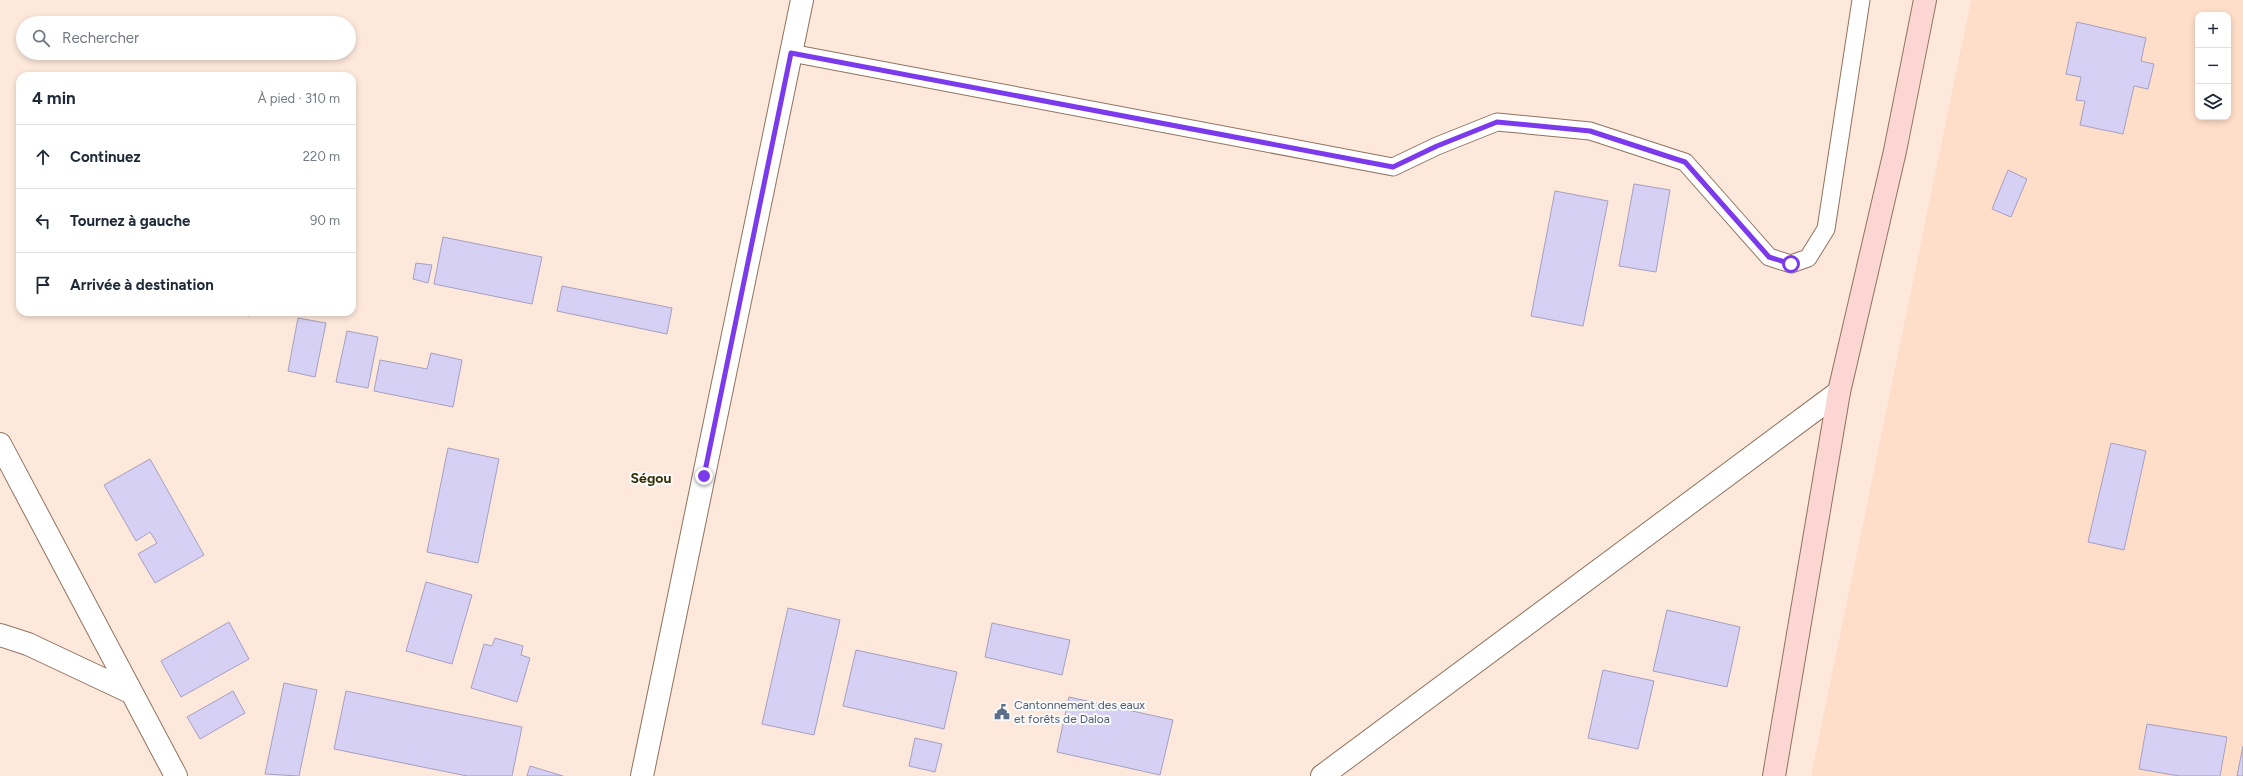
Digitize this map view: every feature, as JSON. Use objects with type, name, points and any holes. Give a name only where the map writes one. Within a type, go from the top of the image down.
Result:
[{"type":"street","points":[[648,775],[802,0]]},
{"type":"street","points":[[1774,776],[1839,392],[1894,151],[1926,0]]},
{"type":"street","points":[[1322,776],[1839,392]]},
{"type":"street","points":[[0,444],[130,692],[176,776]]},
{"type":"street","points":[[0,635],[28,644],[130,692]]},
{"type":"lane","points":[[791,53],[1393,167],[1437,146],[1497,122],[1590,131],[1685,162],[1769,257],[1791,264],[1808,258],[1826,229],[1861,0]]},
{"type":"shaded area","points":[[1971,0],[2243,0],[2243,776],[1811,776]]},
{"type":"building","points":[[2077,22],[2146,38],[2141,61],[2154,64],[2148,89],[2134,86],[2123,134],[2080,125],[2085,101],[2076,100],[2081,77],[2066,74]]},
{"type":"building","points":[[2008,170],[2027,179],[2011,217],[1992,209]]},
{"type":"building","points":[[1634,184],[1670,190],[1656,272],[1619,266]]},
{"type":"building","points":[[1555,191],[1608,201],[1583,326],[1531,316]]},
{"type":"building","points":[[443,237],[542,257],[532,304],[434,284]]},
{"type":"building","points":[[416,263],[432,265],[428,283],[413,279]]},
{"type":"building","points":[[562,286],[672,308],[667,334],[557,311]]},
{"type":"building","points":[[298,318],[326,323],[315,377],[288,371]]},
{"type":"building","points":[[347,331],[378,337],[368,388],[336,382]]},
{"type":"building","points":[[431,353],[462,360],[453,407],[374,391],[380,360],[427,369]]},
{"type":"building","points":[[2111,443],[2146,451],[2124,550],[2088,542]]},
{"type":"building","points":[[448,448],[499,459],[478,563],[427,552]]},
{"type":"building","points":[[150,459],[204,555],[155,583],[138,554],[157,543],[150,532],[136,541],[104,485]]},
{"type":"building","points":[[426,582],[472,595],[452,664],[406,651]]},
{"type":"building","points":[[788,608],[840,620],[814,735],[762,724]]},
{"type":"building","points":[[1667,610],[1740,627],[1727,687],[1653,671]]},
{"type":"building","points":[[229,622],[249,659],[181,697],[161,661]]},
{"type":"building","points":[[992,623],[1070,640],[1062,675],[985,657]]},
{"type":"building","points":[[495,638],[523,646],[521,655],[530,658],[517,702],[471,688],[484,644],[492,646]]},
{"type":"building","points":[[856,650],[957,672],[944,729],[843,706]]},
{"type":"building","points":[[1603,670],[1654,681],[1638,749],[1588,738]]},
{"type":"building","points":[[284,683],[317,690],[299,776],[265,774]]},
{"type":"building","points":[[233,691],[245,713],[200,739],[187,717]]},
{"type":"building","points":[[346,691],[522,727],[512,776],[467,776],[334,749]]},
{"type":"building","points":[[1069,697],[1173,720],[1160,775],[1057,752]]},
{"type":"building","points":[[2147,724],[2227,737],[2220,776],[2179,776],[2139,769]]},
{"type":"building","points":[[915,738],[942,744],[935,772],[909,766]]},
{"type":"building","points":[[2243,746],[2243,776],[2237,776]]},
{"type":"building","points":[[530,766],[563,776],[527,776]]},
{"type":"place","name":"Cantonnement des eaux et forêts de Daloa","points":[[1002,712]]},
{"type":"district","name":"Ségou","points":[[651,478]]},
{"type":"route","points":[[704,476],[791,53],[1393,167],[1437,146],[1497,122],[1590,131],[1685,162],[1769,257],[1791,264]]}]
